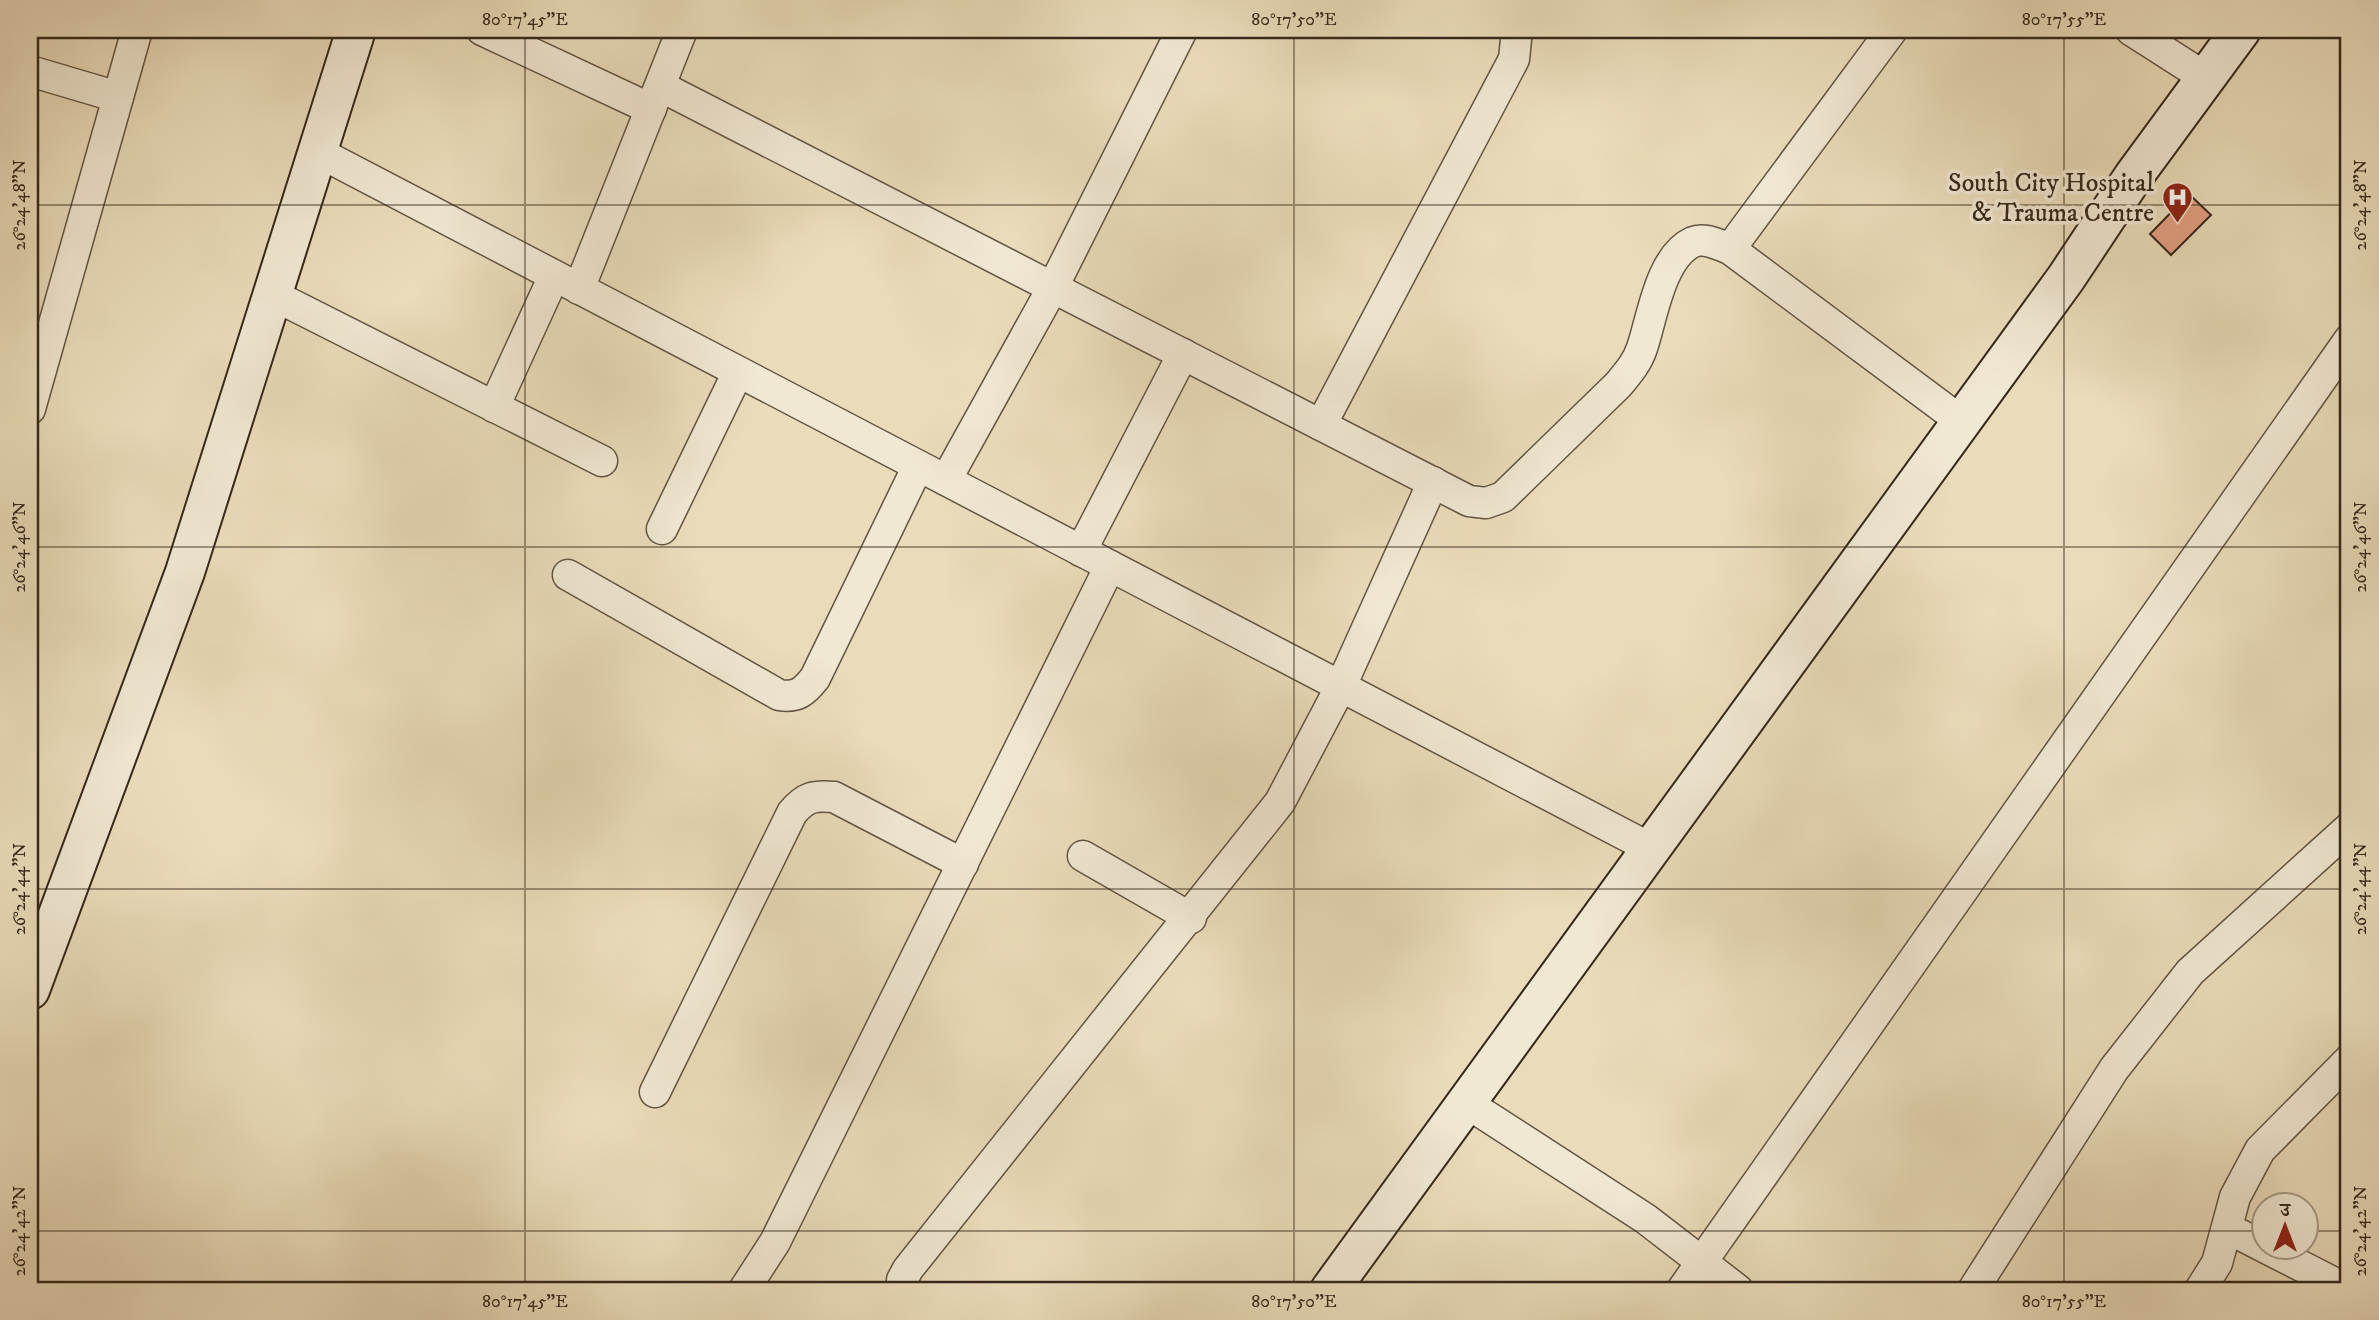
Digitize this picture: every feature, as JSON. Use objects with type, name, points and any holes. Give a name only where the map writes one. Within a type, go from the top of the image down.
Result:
[{"type":"street","points":[[30,410],[41,329],[118,97],[136,30]]},
{"type":"street","points":[[30,990],[185,572],[356,30]]},
{"type":"street","points":[[482,30],[655,97],[1053,287],[1469,501],[1486,503],[1503,496],[1634,366],[1653,305],[1678,256],[1694,242],[1711,241],[1730,249],[1961,421]]},
{"type":"street","points":[[494,407],[567,282],[655,97],[682,30]]},
{"type":"street","points":[[946,480],[1053,287],[1182,30]]},
{"type":"street","points":[[1321,425],[1514,59],[1517,30]]},
{"type":"street","points":[[1730,249],[1892,30]]},
{"type":"street","points":[[2131,30],[2206,78]]},
{"type":"street","points":[[1330,1290],[1961,421],[2241,30]]},
{"type":"street","points":[[30,71],[118,97]]},
{"type":"street","points":[[318,152],[1650,848]]},
{"type":"street","points":[[273,295],[602,461]]},
{"type":"street","points":[[1682,1290],[1704,1263],[2349,340]]},
{"type":"street","points":[[1081,551],[1183,354]]},
{"type":"street","points":[[662,529],[738,372]]},
{"type":"street","points":[[568,575],[779,695],[792,697],[804,692],[815,678],[918,466]]},
{"type":"street","points":[[903,1290],[902,1280],[908,1269],[1191,918],[1280,802],[1341,686],[1433,482]]},
{"type":"street","points":[[744,1290],[775,1242],[1110,566]]},
{"type":"street","points":[[654,1092],[792,813],[803,800],[816,795],[834,797],[962,864]]},
{"type":"street","points":[[1973,1290],[2114,1069],[2190,972],[2349,828]]},
{"type":"street","points":[[1083,856],[1191,918]]},
{"type":"street","points":[[2200,1290],[2217,1263],[2229,1229],[2235,1197],[2260,1150],[2349,1060]]},
{"type":"street","points":[[1465,1102],[1646,1219],[1738,1290]]},
{"type":"street","points":[[2229,1229],[2348,1290]]},
{"type":"building","points":[[2189,194],[2211,215],[2171,255],[2150,234]]},
{"type":"place","name":"South City Hospital & Trauma Centre","points":[[2177,224]]}]
